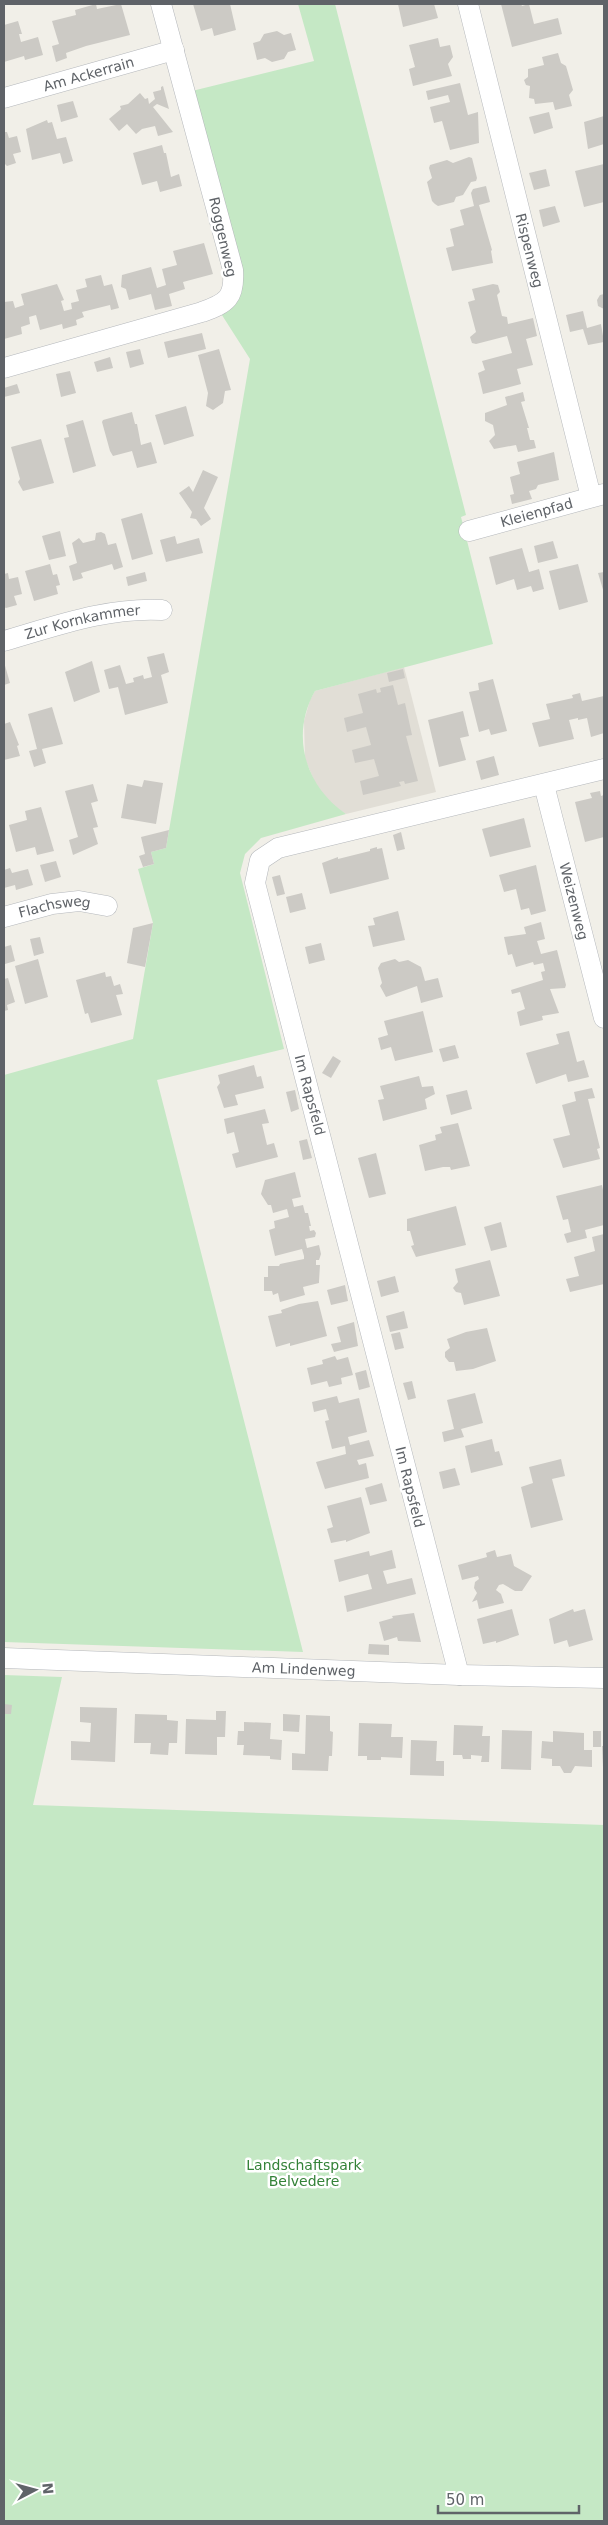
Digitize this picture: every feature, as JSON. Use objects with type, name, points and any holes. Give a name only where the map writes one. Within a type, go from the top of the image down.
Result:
[{"type":"street","name":"Roggenweg","points":[[4,368],[202,312],[224,303],[231,296],[234,284],[233,270],[161,4]]},
{"type":"street","name":"Rispenweg","points":[[468,4],[598,496]]},
{"type":"street","name":"Am Ackerrain","points":[[4,98],[174,50]]},
{"type":"street","name":"Kleienpfad","points":[[469,531],[598,496]]},
{"type":"street","name":"Zur Kornkammer","points":[[4,640],[93,615],[135,608],[162,610]]},
{"type":"street","name":"Im Rapsfeld","points":[[458,1675],[255,883],[260,860],[278,848],[604,770]]},
{"type":"street","name":"Weizenweg","points":[[544,785],[604,1018]]},
{"type":"street","name":"Flachsweg","points":[[4,917],[52,904],[79,901],[107,906]]},
{"type":"street","name":"Am Lindenweg","points":[[4,1658],[458,1675],[604,1678]]},
{"type":"shaded area","points":[[404,667],[436,792],[346,814],[335,807],[317,787],[305,759],[304,721],[310,700],[315,691]]},
{"type":"green space","points":[[298,4],[335,4],[466,515],[461,517],[493,644],[315,691],[307,708],[304,725],[303,742],[306,758],[320,789],[346,814],[261,838],[245,854],[240,873],[284,1049],[157,1080],[303,1652],[4,1642],[4,1075],[133,1039],[153,923],[138,869],[154,864],[151,852],[166,848],[250,359],[220,312],[235,301],[192,91],[314,61]]},
{"type":"green space","name":"Landschaftspark Belvedere","points":[[4,1675],[62,1677],[33,1805],[604,1825],[604,2521],[4,2521]]},
{"type":"building","points":[[96,4],[97,9],[121,4],[130,35],[66,53],[67,58],[56,62],[52,46],[59,44],[52,21],[76,15],[75,10]]},
{"type":"building","points":[[193,4],[230,4],[236,30],[214,36],[212,28],[201,31]]},
{"type":"building","points":[[398,4],[434,4],[438,18],[403,27]]},
{"type":"building","points":[[501,4],[521,4],[522,6],[529,4],[534,24],[558,18],[562,34],[512,47]]},
{"type":"building","points":[[18,21],[22,34],[19,34],[21,42],[38,37],[43,55],[25,60],[24,56],[4,62],[4,25]]},
{"type":"building","points":[[277,31],[284,35],[291,33],[296,50],[288,52],[284,59],[272,62],[265,58],[257,60],[253,43],[260,41],[264,34]]},
{"type":"building","points":[[438,38],[440,47],[450,45],[453,57],[448,64],[452,76],[413,86],[409,69],[415,67],[409,45]]},
{"type":"building","points":[[558,53],[561,63],[566,66],[573,90],[569,95],[572,106],[555,110],[553,102],[535,104],[534,99],[529,98],[530,86],[526,85],[524,80],[528,77],[528,69],[544,65],[542,57]]},
{"type":"building","points":[[460,83],[468,115],[478,112],[479,143],[450,150],[442,121],[434,123],[430,107],[450,102],[448,95],[428,100],[426,91]]},
{"type":"building","points":[[163,86],[169,109],[157,104],[153,107],[173,132],[158,136],[155,126],[142,129],[136,134],[127,124],[119,131],[109,119],[121,109],[120,106],[128,104],[140,93],[145,99],[148,98],[149,104],[155,99],[153,92],[161,90]]},
{"type":"building","points":[[73,101],[78,117],[61,122],[57,105]]},
{"type":"building","points":[[549,112],[553,128],[534,134],[529,117]]},
{"type":"building","points":[[604,116],[604,144],[588,149],[584,122]]},
{"type":"building","points":[[47,120],[48,123],[52,122],[57,139],[66,137],[73,161],[63,164],[60,153],[32,160],[26,129]]},
{"type":"building","points":[[4,132],[7,132],[9,138],[17,136],[21,152],[13,154],[16,163],[7,166],[4,163]]},
{"type":"building","points":[[162,145],[164,153],[166,153],[171,177],[179,174],[182,186],[160,192],[157,181],[142,185],[133,153]]},
{"type":"building","points":[[469,157],[472,158],[476,181],[471,182],[463,195],[456,197],[454,202],[438,206],[435,204],[432,201],[427,182],[432,178],[430,165],[447,160],[453,163]]},
{"type":"building","points":[[604,164],[604,202],[584,207],[575,171]]},
{"type":"building","points":[[546,169],[550,186],[534,190],[529,173]]},
{"type":"building","points":[[486,186],[490,202],[479,205],[492,250],[493,263],[452,271],[446,248],[454,246],[450,229],[464,225],[460,210],[474,206],[471,193],[473,189]]},
{"type":"building","points":[[555,206],[560,222],[543,227],[539,210]]},
{"type":"building","points":[[204,243],[213,274],[183,282],[185,289],[169,294],[172,306],[155,310],[151,294],[129,300],[126,289],[121,287],[122,275],[151,267],[157,288],[166,285],[162,269],[177,265],[173,251]]},
{"type":"building","points":[[101,275],[104,286],[112,284],[119,308],[111,310],[110,305],[82,312],[84,317],[76,320],[77,325],[63,329],[62,324],[40,330],[36,315],[29,317],[30,324],[21,327],[22,334],[4,339],[4,302],[13,301],[15,308],[24,305],[21,294],[57,284],[64,300],[61,301],[64,311],[72,309],[71,303],[79,301],[76,290],[87,287],[85,279]]},
{"type":"building","points":[[493,284],[498,285],[500,292],[497,295],[502,316],[507,317],[508,324],[533,318],[537,336],[526,339],[533,365],[517,369],[521,384],[483,394],[478,373],[485,370],[482,361],[512,353],[507,336],[476,344],[472,343],[470,337],[476,332],[468,302],[475,300],[472,289]]},
{"type":"building","points":[[604,294],[604,309],[598,306],[597,300],[600,295]]},
{"type":"building","points":[[583,311],[587,328],[601,324],[604,342],[588,345],[583,329],[570,332],[566,315]]},
{"type":"building","points":[[202,333],[206,349],[168,358],[164,342]]},
{"type":"building","points":[[140,349],[144,364],[130,368],[126,352]]},
{"type":"building","points":[[219,349],[231,390],[225,391],[223,403],[213,410],[206,406],[208,393],[198,355]]},
{"type":"building","points":[[110,357],[113,368],[97,372],[94,362]]},
{"type":"building","points":[[70,371],[76,393],[61,397],[56,374]]},
{"type":"building","points":[[17,384],[20,393],[4,397],[4,388]]},
{"type":"building","points":[[523,392],[525,401],[521,402],[529,428],[527,428],[530,440],[534,440],[536,448],[518,452],[516,445],[494,449],[489,441],[495,435],[493,425],[485,421],[485,413],[507,405],[505,397]]},
{"type":"building","points":[[186,406],[194,436],[164,445],[155,415]]},
{"type":"building","points":[[132,412],[135,424],[137,424],[141,445],[151,442],[157,463],[137,468],[132,451],[113,456],[110,451],[103,420]]},
{"type":"building","points":[[83,420],[96,466],[73,473],[64,438],[69,437],[66,425]]},
{"type":"building","points":[[41,439],[54,483],[23,491],[18,482],[20,479],[11,447]]},
{"type":"building","points":[[554,452],[559,480],[538,485],[536,489],[529,491],[532,499],[512,504],[510,495],[514,494],[510,477],[520,474],[517,462]]},
{"type":"building","points":[[203,470],[218,477],[204,508],[211,519],[201,526],[196,519],[190,518],[192,512],[179,493],[189,486],[193,492]]},
{"type":"building","points":[[142,513],[153,554],[132,560],[121,519]]},
{"type":"building","points":[[60,531],[66,556],[49,560],[42,536]]},
{"type":"building","points":[[101,532],[105,534],[108,545],[116,543],[123,567],[114,570],[112,564],[81,573],[83,578],[73,581],[69,566],[77,563],[72,543],[79,538],[83,543],[95,540],[96,533]]},
{"type":"building","points":[[175,536],[177,544],[199,538],[203,553],[166,562],[160,540]]},
{"type":"building","points":[[553,541],[558,558],[538,563],[534,546]]},
{"type":"building","points":[[522,548],[529,572],[539,569],[544,589],[533,592],[531,586],[517,590],[514,579],[496,585],[489,557]]},
{"type":"building","points":[[50,564],[53,575],[57,574],[60,585],[56,586],[58,594],[34,601],[25,571]]},
{"type":"building","points":[[578,564],[588,602],[559,610],[549,571]]},
{"type":"building","points":[[145,572],[147,581],[128,586],[126,577]]},
{"type":"building","points":[[604,572],[604,593],[598,573]]},
{"type":"building","points":[[8,573],[9,579],[18,577],[22,594],[14,596],[17,605],[6,608],[4,607],[4,574]]},
{"type":"building","points":[[164,653],[169,672],[161,675],[168,703],[125,715],[118,687],[109,689],[104,670],[120,665],[126,684],[134,682],[133,678],[143,675],[144,679],[152,677],[147,657]]},
{"type":"building","points":[[92,661],[100,692],[74,702],[65,672]]},
{"type":"building","points":[[4,662],[10,683],[4,685]]},
{"type":"building","points":[[403,669],[405,678],[389,682],[387,673]]},
{"type":"building","points":[[493,679],[507,731],[491,735],[489,729],[479,732],[469,692],[479,690],[478,683]]},
{"type":"building","points":[[393,685],[398,705],[405,703],[412,735],[406,736],[418,781],[405,784],[404,781],[399,782],[401,786],[363,795],[360,781],[379,776],[374,759],[355,763],[352,750],[371,745],[366,727],[347,732],[344,718],[363,713],[358,694],[376,689],[377,693],[381,692],[380,688]]},
{"type":"building","points":[[580,693],[582,701],[604,696],[604,733],[591,737],[587,718],[578,720],[578,718],[569,720],[574,739],[539,747],[532,723],[550,719],[546,704],[573,698],[572,695]]},
{"type":"building","points":[[52,707],[63,744],[42,749],[46,763],[34,767],[29,751],[37,749],[28,714]]},
{"type":"building","points":[[463,711],[469,736],[460,738],[466,760],[439,767],[428,720]]},
{"type":"building","points":[[10,722],[19,745],[17,746],[20,756],[4,760],[4,724]]},
{"type":"building","points":[[494,756],[499,775],[481,780],[476,761]]},
{"type":"building","points":[[144,780],[163,783],[156,824],[121,818],[127,784],[142,787]]},
{"type":"building","points":[[93,784],[98,801],[91,803],[98,827],[93,828],[98,844],[73,855],[69,840],[78,837],[65,791]]},
{"type":"building","points":[[600,791],[601,796],[604,795],[604,837],[585,842],[575,802],[592,798],[590,793]]},
{"type":"building","points":[[41,807],[54,851],[37,855],[35,847],[16,852],[9,825],[27,820],[25,811]]},
{"type":"building","points":[[524,818],[531,847],[490,857],[482,829]]},
{"type":"building","points":[[169,830],[166,848],[151,852],[154,864],[143,867],[139,856],[145,854],[141,837]]},
{"type":"building","points":[[401,832],[405,849],[397,851],[393,835]]},
{"type":"building","points":[[377,847],[377,849],[382,848],[389,879],[330,894],[322,863],[338,857],[338,859],[370,851],[370,849]]},
{"type":"building","points":[[56,861],[61,877],[45,882],[40,865]]},
{"type":"building","points":[[536,865],[546,911],[531,915],[529,908],[521,910],[516,889],[504,892],[499,875]]},
{"type":"building","points":[[10,868],[12,873],[28,869],[33,885],[16,890],[15,885],[4,888],[4,870]]},
{"type":"building","points":[[280,875],[285,894],[277,896],[272,877]]},
{"type":"building","points":[[302,893],[306,909],[290,913],[286,897]]},
{"type":"building","points":[[398,911],[405,940],[373,947],[368,926],[375,925],[373,918]]},
{"type":"building","points":[[541,922],[545,939],[537,941],[541,954],[557,950],[566,985],[565,988],[550,989],[559,1013],[542,1016],[543,1020],[520,1026],[517,1012],[525,1009],[520,992],[512,994],[511,990],[543,980],[541,972],[545,971],[543,963],[534,965],[533,962],[516,967],[512,954],[508,955],[504,937],[526,934],[524,927]]},
{"type":"building","points":[[153,923],[145,967],[127,963],[133,928]]},
{"type":"building","points":[[40,937],[44,953],[34,956],[30,939]]},
{"type":"building","points":[[321,943],[325,960],[309,964],[305,947]]},
{"type":"building","points":[[11,945],[15,961],[5,964],[4,947]]},
{"type":"building","points":[[38,959],[48,997],[25,1004],[15,966]]},
{"type":"building","points":[[395,959],[399,962],[408,960],[421,967],[425,981],[438,978],[443,997],[421,1003],[417,986],[386,997],[380,986],[382,983],[378,968],[381,963]]},
{"type":"building","points":[[105,972],[106,977],[111,976],[114,986],[120,984],[123,994],[116,995],[122,1015],[91,1023],[88,1013],[85,1014],[76,980]]},
{"type":"building","points":[[8,978],[15,1002],[7,1005],[8,1010],[4,1011],[4,979]]},
{"type":"building","points":[[423,1011],[433,1052],[395,1061],[391,1047],[381,1050],[378,1038],[388,1035],[384,1021]]},
{"type":"building","points":[[569,1031],[577,1062],[584,1060],[589,1077],[568,1082],[566,1074],[536,1084],[526,1053],[559,1044],[556,1034]]},
{"type":"building","points":[[455,1045],[459,1058],[443,1062],[439,1049]]},
{"type":"building","points":[[333,1056],[341,1061],[331,1078],[322,1073]]},
{"type":"building","points":[[254,1065],[257,1077],[261,1076],[264,1088],[235,1095],[238,1105],[224,1108],[217,1087],[220,1083],[218,1075]]},
{"type":"building","points":[[419,1076],[422,1087],[433,1086],[435,1094],[425,1099],[427,1109],[383,1121],[378,1100],[384,1099],[380,1086]]},
{"type":"building","points":[[592,1088],[595,1098],[588,1099],[600,1148],[597,1149],[600,1159],[563,1168],[553,1139],[570,1135],[562,1105],[576,1101],[574,1092]]},
{"type":"building","points":[[295,1090],[299,1109],[291,1112],[286,1092]]},
{"type":"building","points":[[467,1090],[472,1109],[451,1115],[446,1095]]},
{"type":"building","points":[[265,1109],[269,1123],[262,1124],[267,1145],[274,1143],[278,1157],[236,1168],[232,1154],[239,1152],[234,1132],[227,1134],[224,1119]]},
{"type":"building","points":[[458,1123],[470,1166],[451,1170],[450,1167],[443,1167],[425,1171],[419,1145],[436,1140],[435,1135],[442,1133],[440,1127]]},
{"type":"building","points":[[307,1139],[312,1158],[303,1160],[299,1141]]},
{"type":"building","points":[[376,1153],[386,1194],[369,1198],[358,1158]]},
{"type":"building","points":[[295,1172],[301,1197],[292,1199],[294,1207],[303,1205],[305,1213],[308,1213],[311,1226],[309,1226],[310,1231],[314,1230],[316,1233],[315,1237],[305,1239],[307,1248],[319,1245],[321,1254],[319,1260],[316,1260],[316,1265],[320,1265],[319,1283],[303,1287],[305,1295],[280,1302],[278,1293],[273,1295],[272,1291],[264,1291],[264,1277],[268,1277],[268,1266],[279,1266],[280,1264],[304,1259],[304,1256],[302,1249],[275,1256],[269,1230],[275,1228],[274,1221],[289,1217],[287,1209],[273,1213],[271,1205],[268,1205],[261,1194],[265,1180]]},
{"type":"building","points":[[602,1185],[604,1225],[585,1230],[587,1238],[567,1243],[564,1234],[571,1232],[568,1219],[563,1220],[556,1196]]},
{"type":"building","points":[[456,1206],[466,1245],[416,1257],[411,1246],[414,1245],[410,1231],[407,1231],[407,1219]]},
{"type":"building","points":[[501,1222],[507,1247],[491,1251],[484,1227]]},
{"type":"building","points":[[604,1234],[604,1284],[570,1292],[566,1279],[579,1276],[574,1257],[595,1251],[592,1237]]},
{"type":"building","points":[[490,1260],[500,1296],[464,1305],[461,1293],[456,1292],[453,1288],[458,1282],[455,1269]]},
{"type":"building","points":[[395,1276],[399,1292],[381,1297],[377,1281]]},
{"type":"building","points":[[345,1285],[348,1301],[331,1305],[327,1290]]},
{"type":"building","points":[[318,1301],[327,1336],[290,1346],[290,1343],[276,1347],[268,1316],[282,1313],[281,1310],[299,1304]]},
{"type":"building","points":[[404,1311],[408,1328],[390,1332],[386,1316]]},
{"type":"building","points":[[354,1322],[358,1346],[334,1352],[331,1344],[341,1342],[337,1327]]},
{"type":"building","points":[[487,1328],[496,1361],[473,1369],[456,1371],[454,1362],[449,1362],[445,1357],[445,1352],[450,1348],[447,1339],[466,1332]]},
{"type":"building","points":[[400,1332],[404,1348],[395,1350],[391,1334]]},
{"type":"building","points":[[335,1356],[337,1360],[348,1357],[353,1375],[341,1378],[342,1384],[329,1387],[327,1381],[311,1385],[307,1368],[323,1364],[322,1360]]},
{"type":"building","points":[[366,1370],[370,1387],[359,1390],[355,1373]]},
{"type":"building","points":[[412,1381],[416,1398],[408,1400],[403,1383]]},
{"type":"building","points":[[475,1393],[483,1423],[461,1429],[464,1437],[444,1442],[442,1432],[454,1429],[447,1400]]},
{"type":"building","points":[[337,1396],[339,1403],[359,1398],[367,1432],[348,1437],[350,1445],[369,1440],[374,1456],[357,1460],[359,1465],[366,1463],[369,1478],[325,1489],[316,1462],[346,1454],[345,1446],[332,1449],[325,1421],[329,1420],[326,1409],[314,1412],[312,1402]]},
{"type":"building","points":[[492,1439],[495,1452],[499,1451],[503,1465],[471,1473],[465,1446]]},
{"type":"building","points":[[561,1459],[565,1476],[552,1479],[563,1520],[531,1528],[521,1487],[533,1483],[529,1467]]},
{"type":"building","points":[[455,1468],[460,1485],[443,1489],[439,1472]]},
{"type":"building","points":[[382,1483],[387,1501],[370,1505],[365,1488]]},
{"type":"building","points":[[361,1497],[370,1533],[346,1542],[346,1540],[331,1543],[327,1529],[333,1527],[327,1506]]},
{"type":"building","points":[[392,1550],[396,1568],[383,1571],[387,1584],[412,1578],[416,1594],[347,1612],[344,1596],[372,1589],[368,1574],[339,1582],[334,1560],[369,1551],[370,1556]]},
{"type":"building","points":[[495,1550],[497,1557],[511,1554],[514,1566],[532,1576],[522,1591],[515,1591],[503,1584],[499,1585],[496,1590],[501,1594],[504,1603],[479,1609],[477,1600],[472,1602],[477,1593],[474,1588],[475,1582],[479,1579],[478,1576],[462,1580],[458,1565],[487,1557],[486,1553]]},
{"type":"building","points":[[512,1609],[519,1635],[496,1643],[496,1641],[483,1644],[477,1619]]},
{"type":"building","points":[[573,1609],[574,1612],[585,1609],[593,1640],[569,1647],[567,1640],[554,1644],[549,1619]]},
{"type":"building","points":[[414,1613],[421,1642],[398,1641],[397,1637],[384,1641],[379,1622],[393,1618],[392,1616]]},
{"type":"building","points":[[369,1644],[389,1645],[389,1655],[368,1654]]},
{"type":"building","points":[[4,1704],[12,1705],[11,1714],[4,1714]]},
{"type":"building","points":[[80,1707],[117,1708],[115,1762],[71,1760],[71,1741],[90,1742],[91,1723],[80,1722]]},
{"type":"building","points":[[216,1711],[226,1711],[225,1737],[217,1737],[217,1755],[185,1754],[186,1719],[216,1720]]},
{"type":"building","points":[[135,1714],[167,1715],[167,1720],[178,1721],[177,1743],[169,1743],[168,1755],[150,1754],[151,1743],[134,1743]]},
{"type":"building","points":[[283,1714],[300,1715],[299,1732],[283,1731]]},
{"type":"building","points":[[306,1715],[330,1716],[330,1731],[333,1732],[332,1756],[329,1756],[328,1771],[292,1770],[292,1753],[305,1754]]},
{"type":"building","points":[[244,1722],[271,1723],[270,1739],[282,1740],[281,1760],[270,1759],[270,1756],[243,1755],[244,1745],[237,1745],[238,1731],[244,1731]]},
{"type":"building","points":[[359,1723],[392,1724],[391,1737],[403,1737],[402,1758],[381,1757],[381,1760],[367,1760],[367,1756],[358,1756]]},
{"type":"building","points":[[454,1725],[483,1726],[482,1736],[490,1736],[489,1762],[481,1762],[482,1756],[471,1755],[471,1759],[463,1759],[462,1755],[453,1755]]},
{"type":"building","points":[[502,1730],[532,1731],[531,1770],[501,1769]]},
{"type":"building","points":[[553,1731],[584,1733],[584,1750],[592,1750],[592,1767],[575,1766],[571,1773],[564,1773],[560,1766],[552,1766],[552,1759],[541,1758],[542,1741],[553,1742]]},
{"type":"building","points":[[593,1731],[601,1731],[601,1747],[593,1747]]},
{"type":"building","points":[[411,1740],[437,1741],[436,1761],[444,1761],[444,1776],[410,1775]]},
{"type":"building","points":[[602,1746],[604,1746],[604,1767],[603,1767]]}]
